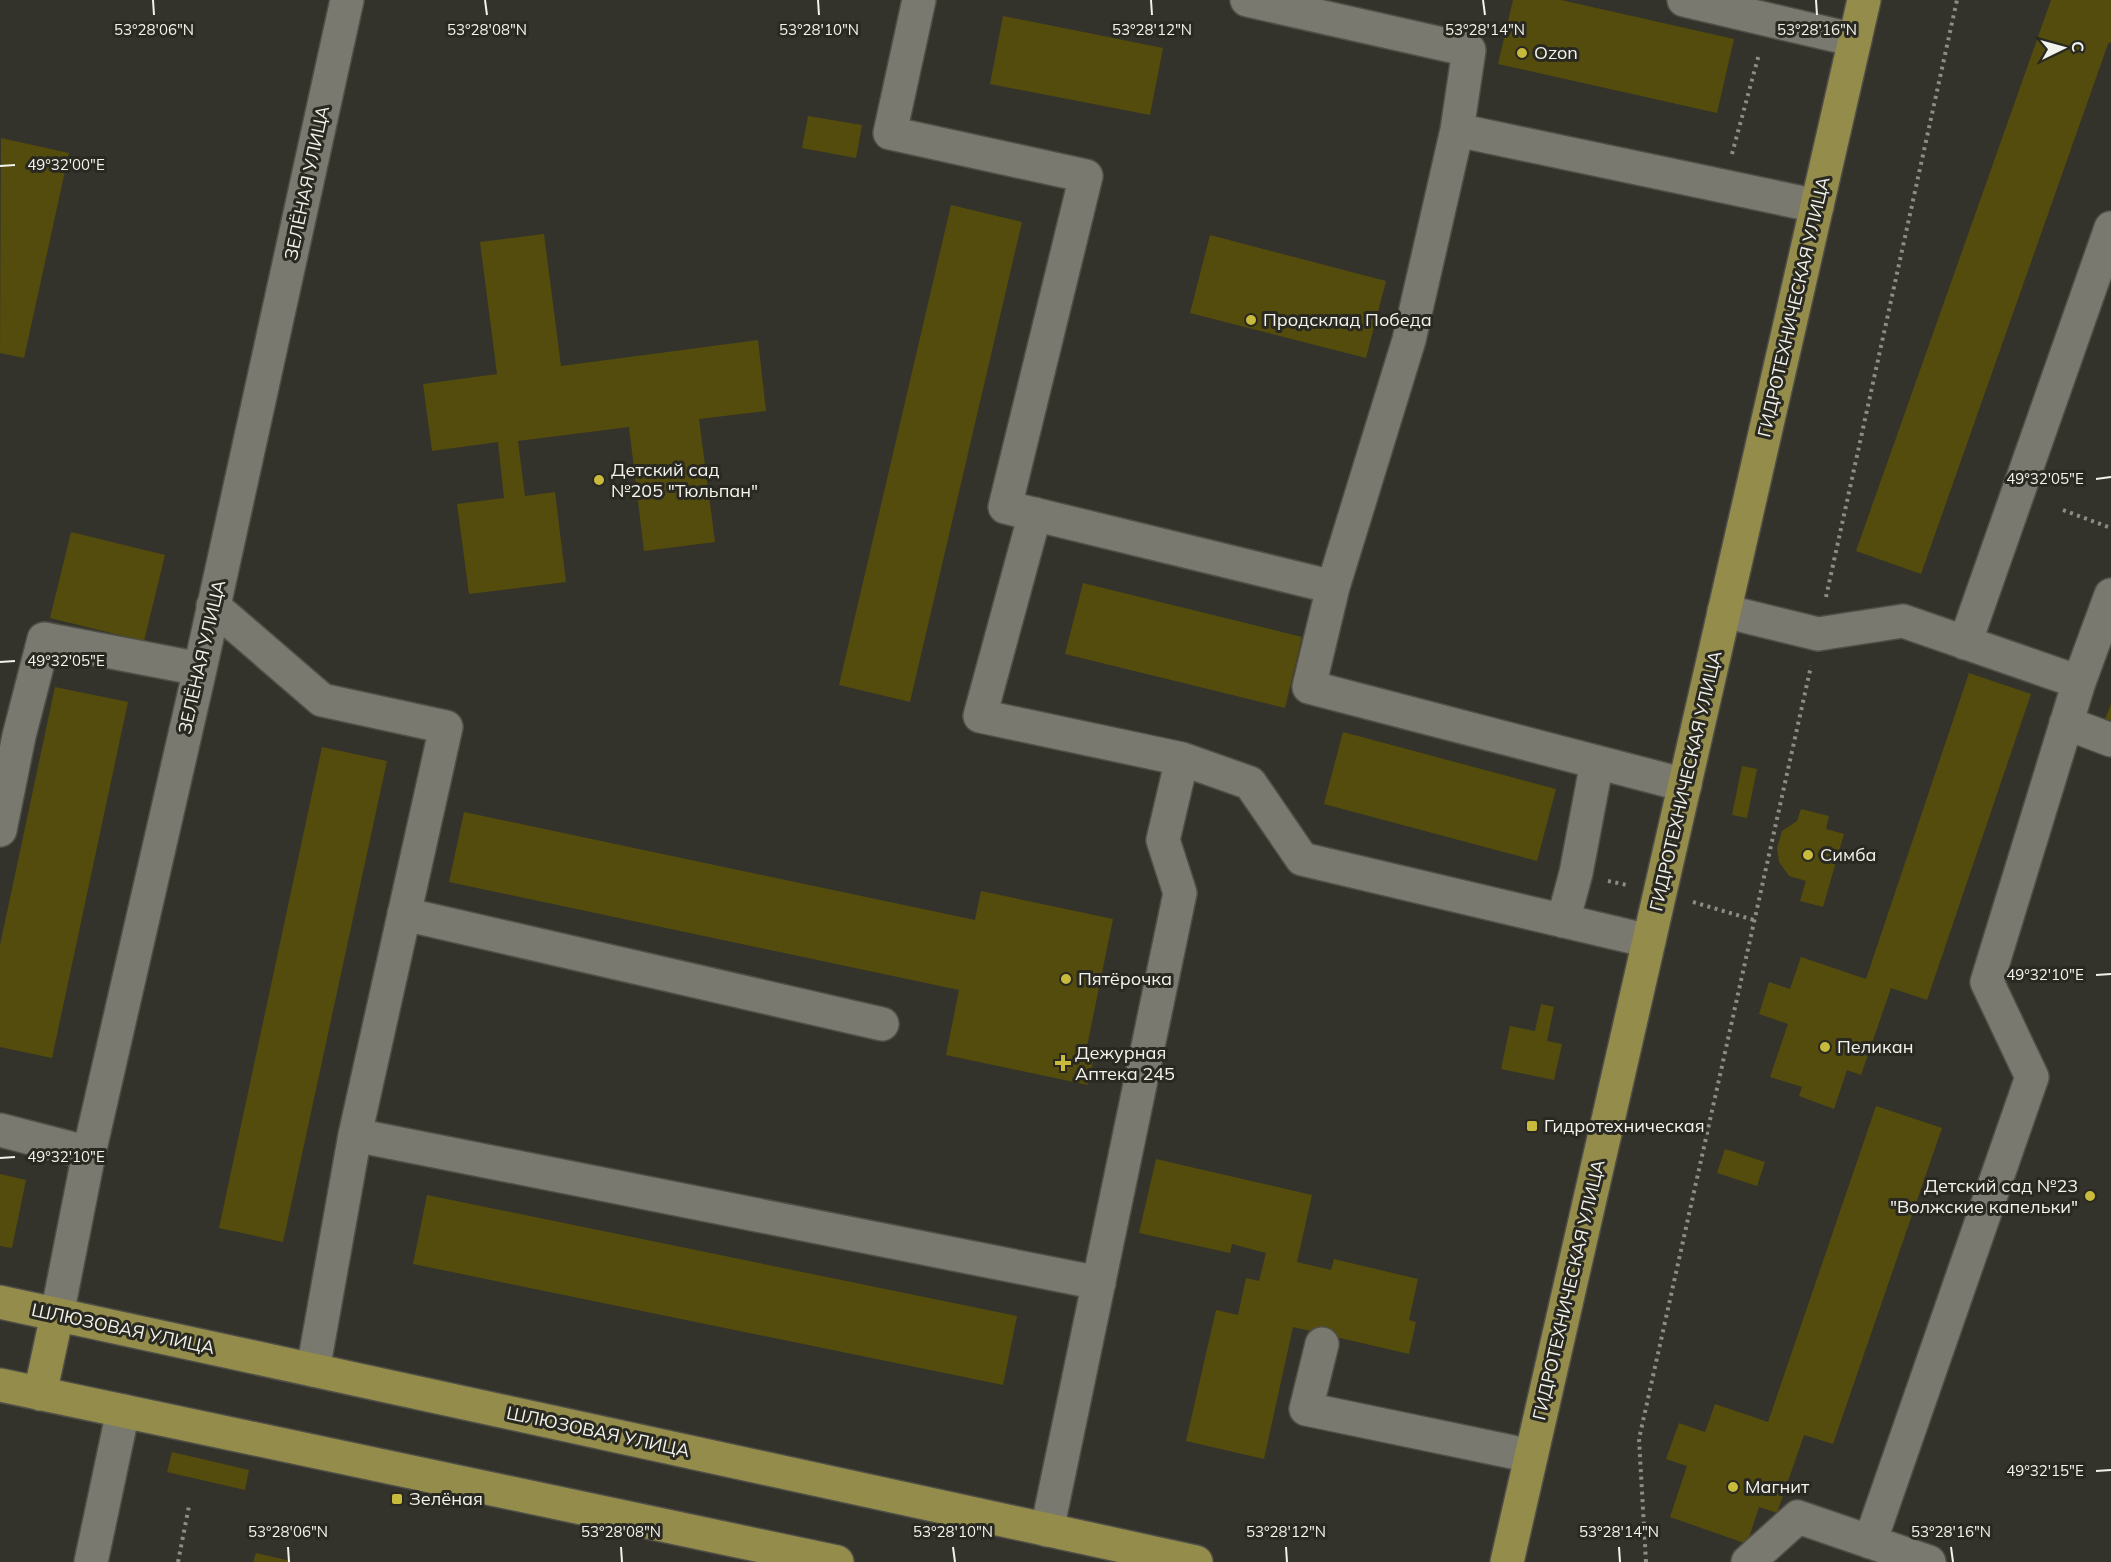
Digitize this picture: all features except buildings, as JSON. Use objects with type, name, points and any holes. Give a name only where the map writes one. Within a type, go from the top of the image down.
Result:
[{"type":"main road","name":"ГИДРОТЕХНИЧЕСКАЯ УЛИЦА","points":[[1507,1562],[1864,0]]},
{"type":"main road","name":"ШЛЮЗОВАЯ УЛИЦА","points":[[0,1302],[1196,1562]]},
{"type":"main road","points":[[40,1394],[57,1315]]},
{"type":"main road","points":[[0,1385],[837,1562]]},
{"type":"street","name":"ЗЕЛЁНАЯ УЛИЦА","points":[[57,1315],[89,1153],[200,669],[347,0]]},
{"type":"street","points":[[919,0],[890,133],[1086,176],[1005,507],[1333,587]]},
{"type":"street","points":[[1247,0],[1469,50],[1457,130],[1409,340],[1333,587],[1309,687],[1685,785]]},
{"type":"street","points":[[1684,0],[1855,40]]},
{"type":"street","points":[[1457,130],[1817,206]]},
{"type":"street","points":[[1965,643],[2111,228]]},
{"type":"street","points":[[1035,514],[980,716],[1182,759],[1250,783],[1302,859],[1649,941]]},
{"type":"street","points":[[1870,1542],[2032,1077],[1987,982],[2079,682],[2111,595]]},
{"type":"street","points":[[213,606],[322,700],[446,727],[356,1135],[313,1370]]},
{"type":"street","points":[[1724,611],[1818,634],[1903,621],[2079,682]]},
{"type":"street","points":[[0,830],[10,734],[44,639],[200,669]]},
{"type":"street","points":[[2066,723],[2111,740]]},
{"type":"street","points":[[1047,1530],[1180,893],[1162,840],[1182,759]]},
{"type":"street","points":[[1563,921],[1576,873],[1597,762]]},
{"type":"street","points":[[404,914],[882,1024]]},
{"type":"street","points":[[0,1130],[89,1153]]},
{"type":"street","points":[[356,1135],[1100,1282]]},
{"type":"street","points":[[1322,1344],[1306,1409],[1531,1456]]},
{"type":"street","points":[[91,1562],[123,1411]]},
{"type":"street","points":[[1748,1562],[1798,1516],[1929,1562]]},
{"type":"path","points":[[1646,1562],[1639,1439],[1957,0]]},
{"type":"path","points":[[1723,186],[1768,20]]},
{"type":"path","points":[[2063,510],[2111,528]]},
{"type":"path","points":[[178,1562],[189,1506]]},
{"type":"place","name":"Ozon","points":[[1522,53]]},
{"type":"place","name":"Продсклад Победа","points":[[1251,320]]},
{"type":"place","name":"Детский сад №205 \"Тюльпан\"","points":[[599,480]]},
{"type":"place","name":"Симба","points":[[1808,855]]},
{"type":"place","name":"Пятёрочка","points":[[1066,979]]},
{"type":"place","name":"Пеликан","points":[[1825,1047]]},
{"type":"place","name":"Дежурная Аптека 245","points":[[1063,1063]]},
{"type":"place","name":"Гидротехническая","points":[[1532,1126]]},
{"type":"place","name":"Детский сад №23 \"Волжские капельки\"","points":[[2090,1196]]},
{"type":"place","name":"Магнит","points":[[1733,1487]]},
{"type":"place","name":"Зелёная","points":[[397,1499]]}]
